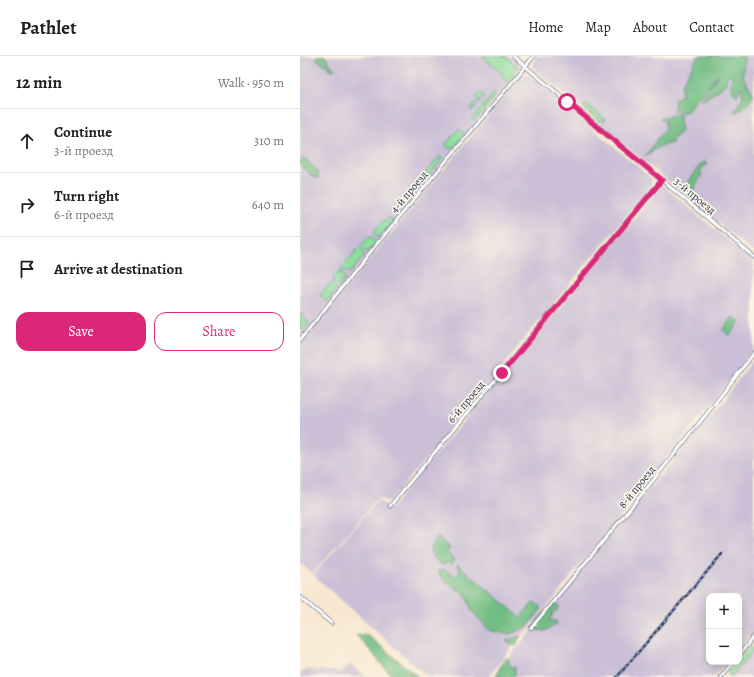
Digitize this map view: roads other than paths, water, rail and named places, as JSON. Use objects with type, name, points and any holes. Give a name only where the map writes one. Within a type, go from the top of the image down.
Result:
[{"type":"street","name":"3-й проезд","points":[[513,56],[754,257]]},
{"type":"street","name":"4-й проезд","points":[[300,340],[371,251],[534,56]]},
{"type":"street","name":"6-й проезд","points":[[390,506],[662,180]]},
{"type":"street","name":"8-й проезд","points":[[531,628],[646,490],[714,406],[754,353]]},
{"type":"street","points":[[300,597],[331,623]]},
{"type":"street","points":[[742,651],[754,636]]},
{"type":"street","points":[[721,677],[731,665]]},
{"type":"railway","points":[[617,677],[722,554]]}]
